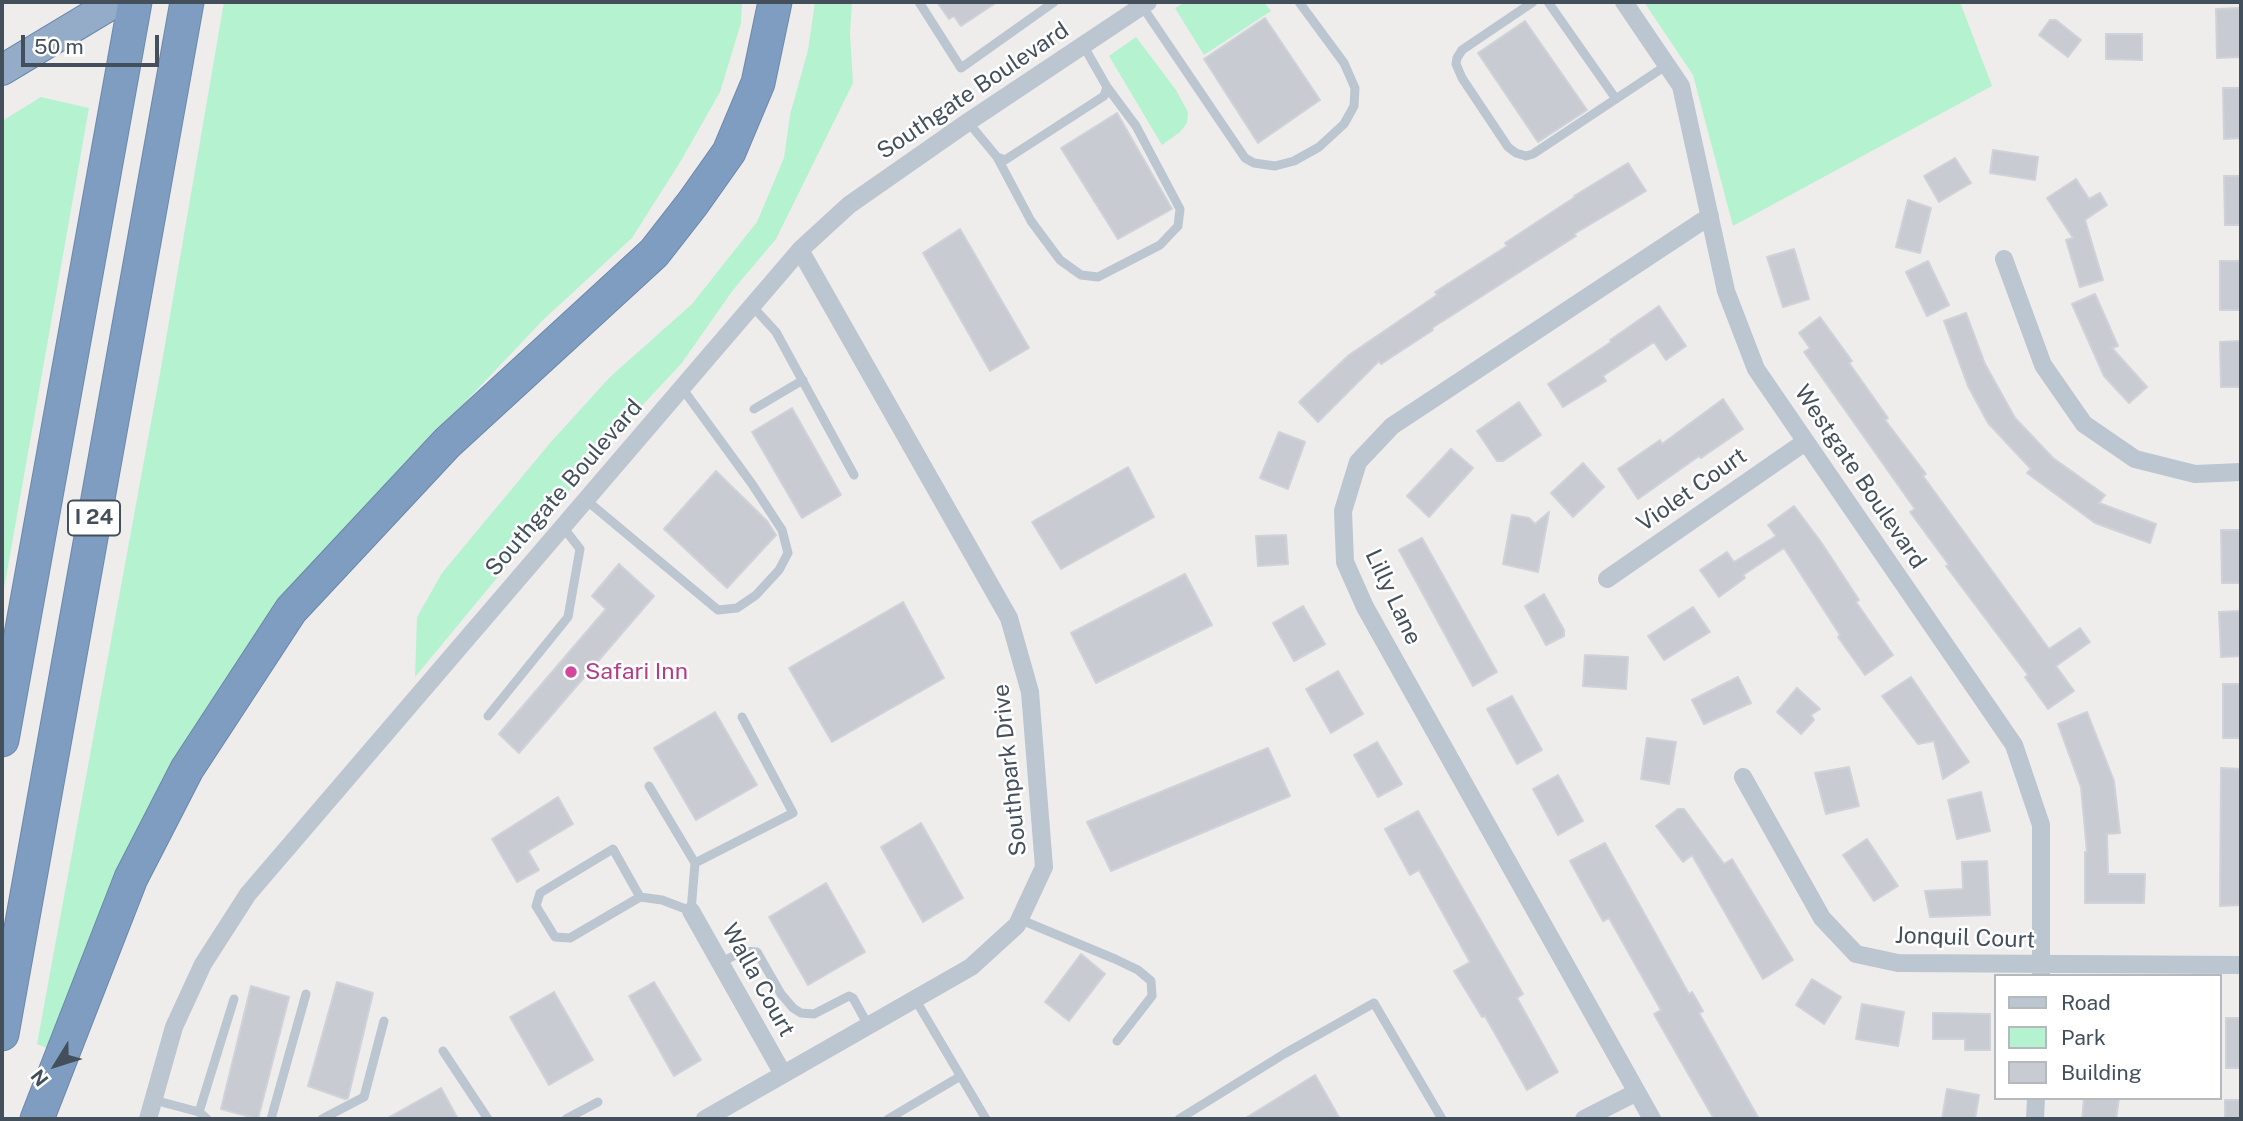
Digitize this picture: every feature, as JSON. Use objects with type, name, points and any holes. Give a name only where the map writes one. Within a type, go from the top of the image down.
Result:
[{"type":"highway","points":[[2,70],[116,2]]},
{"type":"highway","name":"I 24","points":[[2,740],[135,2]]},
{"type":"highway","name":"I 24","points":[[2,1034],[187,2]]},
{"type":"highway","points":[[37,1119],[131,878],[187,769],[291,610],[447,443],[662,243],[729,152],[758,83],[775,2]]},
{"type":"street","name":"Westgate Boulevard","points":[[1624,2],[1681,86],[1726,291],[1756,369],[2014,745],[2041,825],[2041,971]]},
{"type":"street","name":"Southgate Boulevard","points":[[148,1119],[174,1027],[203,964],[247,894],[800,250],[849,205],[1145,4]]},
{"type":"street","name":"Lilly Lane","points":[[1652,1119],[1365,607],[1345,562],[1343,510],[1358,462],[1392,426],[1710,216]]},
{"type":"street","name":"Southpark Drive","points":[[705,1119],[971,967],[1017,925],[1044,867],[1030,692],[1009,618],[800,250]]},
{"type":"street","points":[[2004,259],[2043,365],[2084,424],[2135,458],[2195,474],[2241,472]]},
{"type":"street","name":"Violet Court","points":[[1607,579],[1805,442]]},
{"type":"street","name":"Jonquil Court","points":[[1743,777],[1822,918],[1856,954],[1898,963],[2041,971],[2241,965]]},
{"type":"street","name":"Walla Court","points":[[691,911],[783,1074]]},
{"type":"street","points":[[1584,1119],[1637,1092]]},
{"type":"street","points":[[2035,1119],[2036,1100]]},
{"type":"lane","points":[[919,2],[961,68],[1054,2]]},
{"type":"lane","points":[[1145,4],[1245,158],[1254,163],[1275,166],[1294,161],[1319,147],[1344,124],[1354,106],[1355,88],[1344,63],[1299,2]]},
{"type":"lane","points":[[1533,2],[1462,50],[1456,64],[1462,78],[1508,147],[1516,153],[1526,156],[1533,154],[1667,65]]},
{"type":"lane","points":[[1548,2],[1616,99]]},
{"type":"lane","points":[[968,122],[998,158],[1031,221],[1060,260],[1081,275],[1098,277],[1160,245],[1178,226],[1180,209],[1136,126],[1107,87],[1083,45]]},
{"type":"lane","points":[[998,158],[1005,160],[1104,96],[1107,87]]},
{"type":"lane","points":[[752,306],[776,332],[854,475]]},
{"type":"lane","points":[[754,410],[803,380]]},
{"type":"lane","points":[[586,500],[718,610],[737,608],[755,595],[779,570],[788,553],[782,530],[682,388]]},
{"type":"lane","points":[[488,716],[568,617],[580,548],[563,527]]},
{"type":"lane","points":[[695,863],[793,813],[742,717]]},
{"type":"lane","points":[[640,897],[613,849],[540,893],[536,906],[555,937],[570,938],[640,897],[662,900],[691,911],[695,863],[649,786]]},
{"type":"lane","points":[[1019,919],[1115,959],[1138,970],[1151,981],[1152,996],[1117,1041]]},
{"type":"lane","points":[[720,963],[744,951],[757,952],[781,994],[801,1013],[814,1014],[849,996],[853,998],[868,1025]]},
{"type":"lane","points":[[271,1119],[306,993]]},
{"type":"lane","points":[[199,1112],[234,999]]},
{"type":"lane","points":[[915,999],[986,1119]]},
{"type":"lane","points":[[1179,1119],[1284,1054],[1374,1003],[1442,1119]]},
{"type":"lane","points":[[322,1119],[364,1097],[384,1021]]},
{"type":"lane","points":[[443,1051],[488,1119]]},
{"type":"lane","points":[[888,1119],[959,1077]]},
{"type":"lane","points":[[154,1100],[199,1112],[207,1119]]},
{"type":"lane","points":[[566,1119],[598,1102]]},
{"type":"green space","points":[[224,2],[742,2],[741,23],[720,92],[632,238],[543,320],[377,495],[266,630],[47,1048],[37,1044],[161,368]]},
{"type":"green space","points":[[815,2],[852,2],[850,33],[853,83],[776,239],[733,290],[681,364],[621,428],[415,677],[417,617],[442,573],[550,443],[610,377],[692,304],[757,222],[784,158],[790,115],[808,50]]},
{"type":"green space","points":[[1185,2],[1264,2],[1271,11],[1204,55],[1175,8]]},
{"type":"green space","points":[[1644,2],[1960,2],[1992,86],[1733,226],[1693,75]]},
{"type":"green space","points":[[1136,37],[1176,90],[1188,112],[1187,123],[1180,132],[1162,145],[1109,56]]},
{"type":"green space","points":[[41,97],[89,108],[2,600],[2,121]]},
{"type":"building","points":[[937,2],[997,2],[961,26],[954,16],[949,19]]},
{"type":"building","points":[[2241,8],[2241,57],[2217,58],[2216,9]]},
{"type":"building","points":[[1265,18],[1320,100],[1258,143],[1204,59]]},
{"type":"building","points":[[2050,20],[2056,20],[2081,40],[2068,57],[2039,35]]},
{"type":"building","points":[[1525,21],[1587,110],[1538,142],[1478,53]]},
{"type":"building","points":[[2106,34],[2142,34],[2142,60],[2106,59]]},
{"type":"building","points":[[2223,88],[2241,88],[2241,138],[2224,139]]},
{"type":"building","points":[[1117,113],[1172,209],[1118,239],[1061,148]]},
{"type":"building","points":[[1993,150],[2038,157],[2035,180],[1990,173]]},
{"type":"building","points":[[1955,158],[1971,183],[1939,202],[1924,176]]},
{"type":"building","points":[[1628,163],[1646,191],[1574,234],[1576,236],[1432,328],[1433,330],[1381,364],[1379,361],[1318,422],[1299,402],[1349,355],[1437,295],[1435,292],[1507,246],[1505,243],[1574,196]]},
{"type":"building","points":[[2224,176],[2241,176],[2241,225],[2225,225]]},
{"type":"building","points":[[2076,179],[2089,199],[2100,193],[2107,205],[2085,220],[2103,280],[2080,287],[2066,240],[2073,238],[2047,198]]},
{"type":"building","points":[[1908,200],[1931,208],[1920,253],[1896,247]]},
{"type":"building","points":[[960,229],[1029,348],[990,371],[923,253]]},
{"type":"building","points":[[1794,249],[1809,299],[1783,307],[1767,257]]},
{"type":"building","points":[[1928,261],[1949,305],[1927,316],[1906,272]]},
{"type":"building","points":[[2220,261],[2240,261],[2240,310],[2220,310]]},
{"type":"building","points":[[2095,294],[2118,346],[2112,348],[2147,387],[2129,403],[2104,376],[2072,304]]},
{"type":"building","points":[[1659,306],[1686,346],[1666,360],[1654,342],[1603,376],[1606,381],[1563,407],[1548,384]]},
{"type":"building","points":[[1966,313],[1985,364],[2015,418],[2053,458],[2105,495],[2099,503],[2156,524],[2150,543],[2095,523],[2027,473],[2031,469],[1988,423],[1968,386],[1944,321]]},
{"type":"building","points":[[1820,317],[1888,418],[1885,420],[1926,474],[1923,476],[2049,649],[2080,628],[2090,642],[2056,666],[2074,691],[2048,709],[2025,677],[2028,675],[1946,566],[1949,565],[1910,512],[1915,509],[1804,352],[1810,348],[1799,333]]},
{"type":"building","points":[[2241,341],[2241,387],[2221,387],[2220,342]]},
{"type":"building","points":[[1723,399],[1743,429],[1638,499],[1618,469],[1660,440],[1662,444]]},
{"type":"building","points":[[1519,402],[1541,435],[1503,461],[1497,461],[1477,431]]},
{"type":"building","points":[[792,408],[841,495],[802,518],[752,432]]},
{"type":"building","points":[[1279,432],[1305,442],[1288,489],[1260,478]]},
{"type":"building","points":[[1451,449],[1473,468],[1429,517],[1407,496]]},
{"type":"building","points":[[1583,463],[1604,487],[1573,517],[1551,493]]},
{"type":"building","points":[[1128,467],[1154,517],[1061,569],[1032,522]]},
{"type":"building","points":[[716,471],[767,521],[776,535],[727,588],[664,529]]},
{"type":"building","points":[[1794,506],[1821,542],[1859,600],[1856,602],[1893,655],[1865,675],[1838,637],[1840,635],[1784,548],[1743,575],[1745,578],[1719,597],[1700,570],[1727,552],[1734,562],[1776,536],[1768,525]]},
{"type":"building","points":[[1549,512],[1538,572],[1503,564],[1512,515],[1529,518],[1535,524]]},
{"type":"building","points":[[2221,530],[2241,530],[2241,583],[2222,583]]},
{"type":"building","points":[[1286,535],[1288,564],[1258,566],[1256,536]]},
{"type":"building","points":[[1422,538],[1497,672],[1473,686],[1399,550]]},
{"type":"building","name":"Safari Inn","points":[[619,564],[654,596],[519,753],[499,734],[606,609],[592,596]]},
{"type":"building","points":[[1185,574],[1212,625],[1096,683],[1071,633]]},
{"type":"building","points":[[1544,594],[1564,630],[1564,636],[1546,645],[1525,606]]},
{"type":"building","points":[[903,602],[944,678],[832,742],[789,668]]},
{"type":"building","points":[[1303,606],[1325,644],[1294,661],[1273,623]]},
{"type":"building","points":[[1693,607],[1710,632],[1664,660],[1648,636]]},
{"type":"building","points":[[2241,611],[2241,656],[2221,657],[2219,612]]},
{"type":"building","points":[[1585,655],[1628,657],[1626,689],[1583,686]]},
{"type":"building","points":[[1338,671],[1363,714],[1331,733],[1306,689]]},
{"type":"building","points":[[1738,677],[1751,703],[1704,724],[1692,700]]},
{"type":"building","points":[[1911,677],[1969,762],[1943,779],[1934,741],[1918,744],[1882,696]]},
{"type":"building","points":[[2223,684],[2241,684],[2241,738],[2223,738]]},
{"type":"building","points":[[1797,688],[1820,709],[1811,715],[1814,720],[1801,734],[1777,712]]},
{"type":"building","points":[[1512,696],[1542,750],[1517,764],[1487,709]]},
{"type":"building","points":[[715,712],[757,785],[696,820],[654,748]]},
{"type":"building","points":[[2087,712],[2114,781],[2120,833],[2107,834],[2108,874],[2145,874],[2144,903],[2085,903],[2087,852],[2081,787],[2058,724]]},
{"type":"building","points":[[1647,738],[1676,742],[1669,784],[1641,779]]},
{"type":"building","points":[[1377,742],[1402,784],[1378,797],[1354,755]]},
{"type":"building","points":[[1268,748],[1290,796],[1111,871],[1087,822]]},
{"type":"building","points":[[1849,767],[1859,806],[1826,814],[1815,773]]},
{"type":"building","points":[[2221,768],[2241,769],[2241,905],[2220,906]]},
{"type":"building","points":[[1558,775],[1583,821],[1558,835],[1533,789]]},
{"type":"building","points":[[1981,792],[1990,831],[1957,839],[1948,800]]},
{"type":"building","points":[[558,797],[573,824],[528,851],[539,870],[517,882],[492,839]]},
{"type":"building","points":[[1678,809],[1684,809],[1724,864],[1732,859],[1793,960],[1763,979],[1692,855],[1683,862],[1656,826]]},
{"type":"building","points":[[1418,811],[1523,994],[1517,998],[1558,1072],[1527,1090],[1485,1016],[1482,1017],[1454,971],[1470,962],[1419,870],[1410,875],[1385,829]]},
{"type":"building","points":[[921,823],[963,898],[923,922],[881,847]]},
{"type":"building","points":[[1867,839],[1898,886],[1874,901],[1843,855]]},
{"type":"building","points":[[1605,843],[1689,994],[1692,992],[1703,1011],[1699,1013],[1759,1119],[1714,1119],[1654,1014],[1661,1010],[1609,918],[1603,921],[1570,861]]},
{"type":"building","points":[[1987,861],[1990,915],[1930,917],[1925,891],[1963,889],[1962,862]]},
{"type":"building","points":[[826,883],[865,952],[808,985],[769,917]]},
{"type":"building","points":[[1081,954],[1105,974],[1069,1021],[1045,1002]]},
{"type":"building","points":[[1812,979],[1841,997],[1824,1024],[1796,1005]]},
{"type":"building","points":[[337,982],[373,993],[348,1098],[345,1099],[308,1086]]},
{"type":"building","points":[[654,982],[701,1060],[674,1076],[629,996]]},
{"type":"building","points":[[251,986],[289,997],[258,1119],[221,1109]]},
{"type":"building","points":[[554,992],[593,1060],[549,1085],[510,1017]]},
{"type":"building","points":[[1862,1004],[1904,1012],[1898,1046],[1856,1039]]},
{"type":"building","points":[[1933,1013],[1990,1014],[1990,1050],[1965,1050],[1965,1039],[1933,1039]]},
{"type":"building","points":[[2226,1018],[2241,1018],[2241,1068],[2226,1068]]},
{"type":"building","points":[[1315,1075],[1340,1119],[1244,1119]]},
{"type":"building","points":[[441,1088],[458,1119],[386,1119]]},
{"type":"building","points":[[1947,1089],[1979,1095],[1975,1119],[1942,1119]]},
{"type":"building","points":[[2084,1100],[2119,1100],[2116,1119],[2082,1119]]},
{"type":"building","points":[[2225,1100],[2241,1100],[2241,1119],[2225,1119]]},
{"type":"place","name":"Safari Inn","points":[[571,672]]}]
